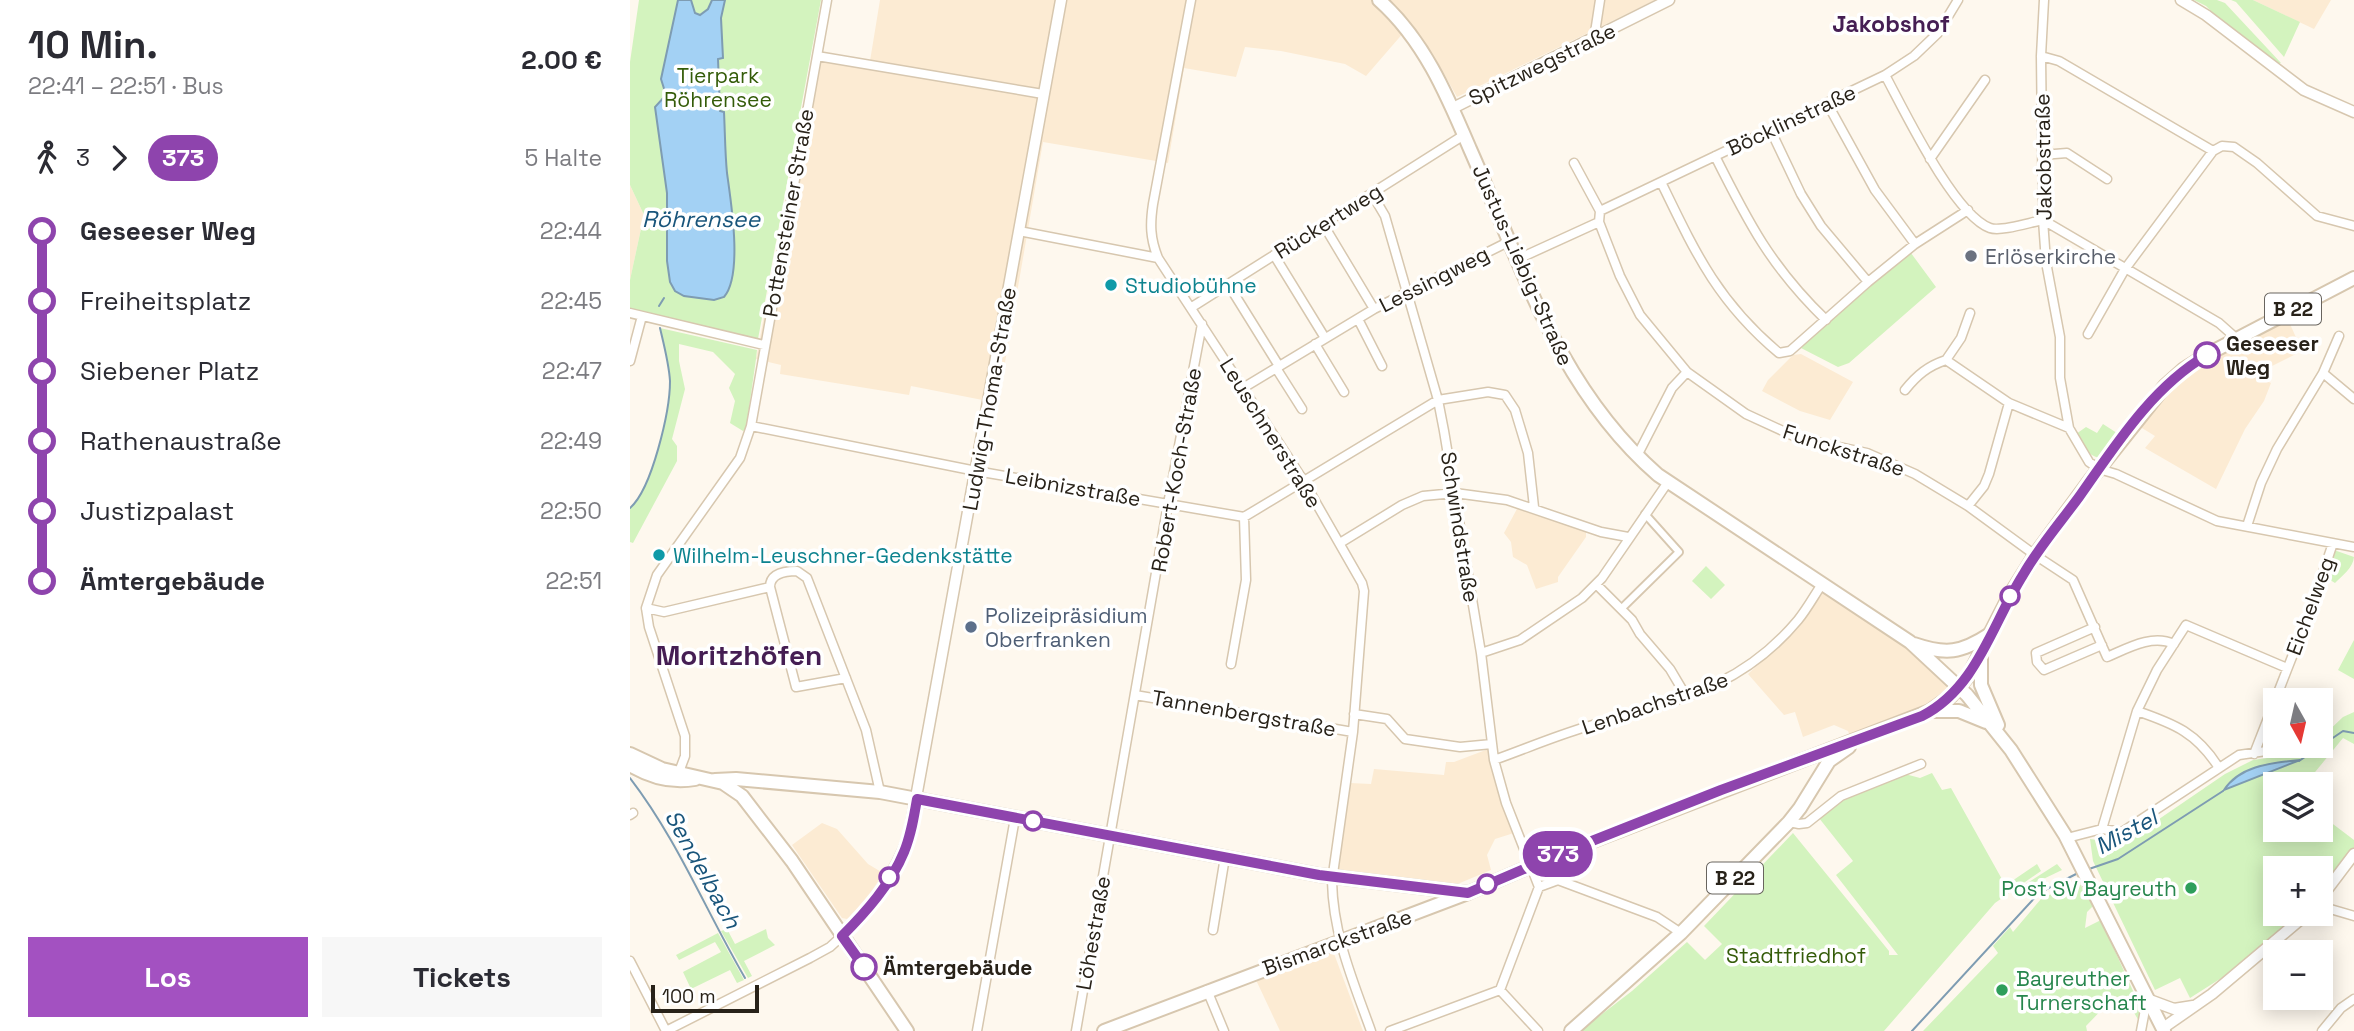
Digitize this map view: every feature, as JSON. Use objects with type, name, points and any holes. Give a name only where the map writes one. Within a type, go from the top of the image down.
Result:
[{"type":"main road","name":"Justus-Liebig-Straße","points":[[1379,0],[1408,30],[1432,66],[1453,108],[1548,328],[1577,382],[1613,431],[1668,482],[1910,642]]},
{"type":"main road","name":"B 22","points":[[1803,759],[1930,711],[1959,688],[1972,670],[2035,555],[2165,386],[2194,362],[2354,278]]},
{"type":"main road","points":[[1910,642],[1927,648],[1952,651],[1975,644],[1990,634]]},
{"type":"main road","points":[[1910,642],[1959,688],[1992,725],[2036,786],[2088,876],[2162,1030]]},
{"type":"main road","points":[[1981,654],[1982,691],[2003,739]]},
{"type":"main road","points":[[1930,711],[1959,711],[1992,725]]},
{"type":"main road","name":"B 22","points":[[1571,1031],[1681,933],[1789,822],[1829,761],[1857,740]]},
{"type":"main road","points":[[630,754],[653,766],[699,778],[880,792],[1332,877],[1463,892]]},
{"type":"main road","points":[[1803,759],[1814,766],[1818,776]]},
{"type":"main road","name":"Bismarckstraße","points":[[1104,1031],[1421,911],[1463,892],[1803,759]]},
{"type":"main road","points":[[630,765],[661,778],[684,781],[699,778]]},
{"type":"main road","points":[[714,780],[733,789],[748,803],[907,1031]]},
{"type":"main road","points":[[748,803],[753,789],[763,781]]},
{"type":"main road","points":[[1418,888],[1424,898],[1421,911]]},
{"type":"street","name":"Pottensteiner Straße","points":[[751,426],[827,0]]},
{"type":"street","name":"Ludwig-Thoma-Straße","points":[[842,936],[871,906],[902,855],[909,836],[1061,0]]},
{"type":"street","name":"Leuschnerstraße","points":[[1191,0],[1150,224],[1151,241],[1158,258],[1303,480],[1362,583],[1364,591],[1353,732],[1332,877],[1332,902],[1339,942],[1371,1031]]},
{"type":"street","points":[[1594,39],[1600,0]]},
{"type":"street","name":"Spitzwegstraße","points":[[1453,108],[1669,0]]},
{"type":"street","name":"Böcklinstraße","points":[[1600,211],[1885,75],[1913,56],[1938,33],[1958,0]]},
{"type":"street","name":"Jakobstraße","points":[[2044,0],[2041,56],[2046,262],[2060,337],[2060,378],[2070,428],[2090,462],[2099,469]]},
{"type":"street","points":[[2181,0],[2206,15],[2304,90],[2354,112]]},
{"type":"street","points":[[817,56],[1043,94]]},
{"type":"street","points":[[2041,56],[2059,61],[2213,151]]},
{"type":"street","points":[[1885,75],[1947,185],[1983,224],[1996,229],[2043,220],[2219,323],[2237,339]]},
{"type":"street","points":[[1930,159],[1985,80]]},
{"type":"street","points":[[1826,103],[1875,190],[1915,244]]},
{"type":"street","points":[[1770,130],[1801,194],[1821,226],[1868,282]]},
{"type":"street","name":"Rückertweg","points":[[1192,307],[1464,135]]},
{"type":"street","points":[[2088,334],[2125,269],[2213,151],[2228,145],[2234,147],[2258,163],[2318,216],[2354,226]]},
{"type":"street","points":[[2042,155],[2067,153],[2107,179]]},
{"type":"street","points":[[1715,156],[1762,245],[1788,281],[1825,320]]},
{"type":"street","points":[[1518,259],[1599,222],[1600,211],[1574,163]]},
{"type":"street","points":[[1661,182],[1692,249],[1718,290],[1756,334],[1779,353],[1790,351],[1915,244],[1968,209]]},
{"type":"street","name":"Schwindstraße","points":[[1372,194],[1385,216],[1438,400],[1481,653],[1494,760],[1506,803],[1539,887]]},
{"type":"street","name":"Funckstraße","points":[[1599,222],[1620,276],[1640,315],[1687,372],[1746,414],[1798,438],[1867,453],[1915,474],[1968,506],[2073,580],[2102,645]]},
{"type":"street","points":[[1323,224],[1374,309]]},
{"type":"street","points":[[1019,231],[1158,258]]},
{"type":"street","name":"Lessingweg","points":[[1243,388],[1374,309],[1510,241]]},
{"type":"street","points":[[1274,255],[1325,338]]},
{"type":"street","points":[[1228,284],[1301,409]]},
{"type":"street","points":[[630,313],[764,345]]},
{"type":"street","points":[[1905,390],[1933,364],[1946,360],[1961,338],[1970,313]]},
{"type":"street","points":[[630,360],[642,316]]},
{"type":"street","name":"Lessingweg","points":[[1358,319],[1382,366]]},
{"type":"street","name":"Robert-Koch-Straße","points":[[1110,835],[1202,324]]},
{"type":"street","points":[[2247,526],[2261,484],[2277,449],[2323,373],[2339,336]]},
{"type":"street","name":"Robert-Koch-Straße","points":[[1198,353],[1213,342]]},
{"type":"street","points":[[1315,344],[1343,392]]},
{"type":"street","points":[[1946,360],[2009,403],[2070,428]]},
{"type":"street","points":[[1637,456],[1672,388],[1687,372]]},
{"type":"street","points":[[2323,373],[2354,399]]},
{"type":"street","points":[[1231,664],[1246,580],[1244,517],[1438,400],[1497,392],[1509,399],[1528,453],[1534,508]]},
{"type":"street","points":[[1968,506],[1984,486],[1989,474],[2009,403]]},
{"type":"street","points":[[678,772],[685,757],[685,736],[649,627],[646,608],[657,575],[740,458],[751,426]]},
{"type":"street","name":"Leibnizstraße","points":[[751,426],[976,471],[1244,517]]},
{"type":"street","points":[[2099,469],[2116,474],[2217,521],[2354,547]]},
{"type":"street","points":[[1481,653],[1520,640],[1582,598],[1596,584],[1668,482]]},
{"type":"street","points":[[1340,543],[1402,505],[1423,496],[1455,493],[1507,500],[1579,525],[1628,537]]},
{"type":"street","points":[[1622,608],[1679,552],[1644,514]]},
{"type":"street","name":"Eichelweg","points":[[2254,754],[2310,611],[2333,543]]},
{"type":"street","points":[[846,678],[796,687],[770,582],[775,576],[797,571],[807,578],[846,678],[866,730],[880,792]]},
{"type":"street","points":[[1596,584],[1622,608],[1670,669],[1686,696]]},
{"type":"street","name":"Lenbachstraße","points":[[1494,760],[1582,728],[1721,684],[1762,656],[1799,619],[1822,584]]},
{"type":"street","points":[[646,608],[664,612],[771,587]]},
{"type":"street","name":"Eichelweg","points":[[2174,644],[2186,625],[2287,668]]},
{"type":"street","points":[[2095,627],[2036,653],[2037,662],[2044,670],[2102,645],[2107,657],[2145,642],[2163,639],[2174,644],[2157,670],[2137,711],[2102,829]]},
{"type":"street","name":"Tannenbergstraße","points":[[1135,695],[1353,732]]},
{"type":"street","points":[[2137,711],[2176,724],[2207,749],[2219,768]]},
{"type":"street","points":[[1354,714],[1387,719],[1405,739],[1461,747],[1492,744]]},
{"type":"street","points":[[2067,838],[2102,829],[2123,832],[2239,755],[2263,752]]},
{"type":"street","points":[[1789,822],[1807,823],[1841,796],[1921,764]]},
{"type":"street","points":[[977,1031],[1015,818]]},
{"type":"street","name":"Löhestraße","points":[[1076,1031],[1110,835]]},
{"type":"street","points":[[2333,882],[2354,854]]},
{"type":"street","points":[[1213,930],[1225,857]]},
{"type":"street","points":[[1390,1031],[1500,990],[1539,887],[1558,880],[1657,917],[1681,933]]},
{"type":"street","points":[[2333,910],[2354,916]]},
{"type":"street","points":[[2162,1030],[2197,1005],[2292,926]]},
{"type":"street","points":[[630,961],[666,1031],[820,952],[842,936]]},
{"type":"street","points":[[1207,990],[1224,1031]]},
{"type":"street","points":[[1500,990],[1538,1031]]},
{"type":"street","points":[[2141,1031],[2147,999],[2174,1009],[2197,1005]]},
{"type":"street","points":[[2322,1031],[2341,1008],[2354,999]]},
{"type":"shaded area","points":[[880,0],[1655,0],[1457,97],[1411,24],[1366,76],[1345,64],[1245,47],[1236,77],[1184,68],[1168,163],[1043,142],[998,403],[911,386],[909,395],[780,374],[781,365],[756,359],[813,52],[870,61]]},
{"type":"shaded area","points":[[2253,0],[2331,0],[2314,29]]},
{"type":"shaded area","points":[[630,185],[644,215],[630,280]]},
{"type":"shaded area","points":[[2286,315],[2302,351],[2254,375],[2271,383],[2216,489],[2145,448],[2155,436],[2137,425],[2179,377]]},
{"type":"shaded area","points":[[1801,354],[1853,382],[1830,420],[1800,411],[1762,391],[1768,380],[1793,355]]},
{"type":"shaded area","points":[[1518,507],[1586,531],[1586,537],[1558,577],[1558,582],[1536,589],[1527,565],[1513,557],[1511,542],[1504,533]]},
{"type":"shaded area","points":[[1824,591],[1910,647],[1952,684],[1926,709],[1851,739],[1848,731],[1834,725],[1803,737],[1795,712],[1784,715],[1748,674],[1798,628]]},
{"type":"shaded area","points":[[1491,748],[1514,833],[1495,839],[1487,855],[1491,870],[1448,888],[1336,874],[1350,783],[1371,784],[1374,769],[1444,775],[1446,762],[1454,762]]},
{"type":"shaded area","points":[[822,823],[837,829],[868,864],[883,873],[860,911],[847,919],[842,918],[792,845]]},
{"type":"shaded area","points":[[1333,951],[1363,1031],[1280,1031],[1256,980]]},
{"type":"green space","name":"Tierpark Röhrensee","points":[[639,0],[821,0],[758,339],[630,309],[630,280],[644,215],[630,185],[630,62]]},
{"type":"green space","points":[[2194,0],[2217,0],[2225,3],[2281,63],[2276,64],[2223,23],[2206,6]]},
{"type":"green space","points":[[2231,0],[2253,0],[2300,22],[2284,57],[2236,2]]},
{"type":"green space","points":[[1908,249],[1936,287],[1849,363],[1838,367],[1801,348]]},
{"type":"green space","points":[[660,328],[757,350],[756,359],[746,429],[743,431],[730,423],[735,401],[729,388],[735,374],[713,352],[679,344],[679,361],[685,389],[672,439],[677,446],[677,461],[633,543],[630,542],[630,508],[646,484],[652,467],[669,394],[669,368]]},
{"type":"green space","points":[[2103,424],[2120,435],[2103,458],[2093,456],[2076,434],[2086,427],[2097,433]]},
{"type":"green space","points":[[2331,549],[2354,557],[2349,568],[2335,583],[2322,575]]},
{"type":"green space","points":[[1706,566],[1725,585],[1711,599],[1692,581]]},
{"type":"green space","points":[[2354,640],[2354,679],[2338,670]]},
{"type":"green space","name":"Post SV Bayreuth","points":[[2354,712],[2354,744],[2343,738],[2333,750],[2333,727],[2343,717]]},
{"type":"green space","name":"Post SV Bayreuth","points":[[2327,758],[2315,772],[2269,772],[2296,761],[2276,763],[2256,767],[2231,782],[2225,790],[2263,774],[2263,842],[2333,842],[2333,824],[2354,840],[2354,850],[2333,877],[2333,856],[2263,856],[2263,926],[2285,926],[2268,940],[2263,940],[2263,944],[2223,977],[2190,998],[2180,978],[2155,990],[2093,861],[2090,839],[2120,843],[2225,774],[2253,760]]},
{"type":"green space","name":"Stadtfriedhof","points":[[1932,773],[1942,790],[1951,788],[2003,881],[2012,881],[2037,864],[2041,871],[1995,903],[1884,1031],[1580,1031],[1632,991],[1687,942],[1705,960],[1722,944],[1704,926],[1793,833],[1889,951],[1889,955],[1898,955],[1836,875],[1853,861],[1819,818],[1843,800],[1905,774],[1920,778]]},
{"type":"green space","points":[[2057,864],[2062,870],[2035,883],[2024,885]]},
{"type":"green space","points":[[2078,881],[2094,905],[2087,912],[2085,928],[2101,920],[2142,1012],[2140,1023],[2128,1002],[2115,996],[2086,1026],[2087,1031],[1923,1031],[1998,953],[1993,946],[2010,927],[2013,932],[2041,899]]},
{"type":"green space","points":[[727,929],[735,944],[766,929],[768,938],[775,945],[744,961],[752,976],[748,978],[721,931]]},
{"type":"green space","points":[[718,933],[744,980],[737,983],[730,970],[691,989],[683,972],[721,952],[715,942],[679,960],[676,955]]},
{"type":"water","name":"Röhrensee","points":[[678,0],[691,0],[695,13],[700,15],[708,9],[712,0],[725,0],[721,18],[723,58],[718,59],[720,111],[724,112],[734,256],[730,287],[724,297],[714,300],[684,296],[675,291],[670,282],[667,261],[667,193],[655,107],[666,95],[661,79]]},
{"type":"water","points":[[2300,760],[2263,772],[2263,775],[2224,790],[2239,775],[2268,764]]},
{"type":"waterway","points":[[659,306],[664,298]]},
{"type":"waterway","points":[[630,508],[646,484],[667,411],[670,381],[660,328]]},
{"type":"waterway","name":"Mistel","points":[[2299,761],[2343,731],[2354,733]]},
{"type":"waterway","name":"Sendelbach","points":[[630,778],[677,850],[745,978]]},
{"type":"waterway","name":"Mistel","points":[[2089,869],[2118,859],[2223,791]]},
{"type":"waterway","name":"Mistel","points":[[1912,1031],[2039,893],[2078,873]]},
{"type":"bus line","name":"373","points":[[864,967],[842,936],[871,906],[902,855],[917,799],[1319,875],[1468,893],[1721,790],[1922,716],[1951,696],[1969,675],[2035,555],[2137,419],[2165,386],[2184,369],[2207,355]]},
{"type":"place","name":"Erlöserkirche","points":[[1971,256]]},
{"type":"place","name":"Studiobühne","points":[[1111,285]]},
{"type":"place","name":"Geseeser Weg","points":[[2207,355]]},
{"type":"place","name":"Wilhelm-Leuschner-Gedenkstätte","points":[[659,555]]},
{"type":"place","name":"Polizeipräsidium Oberfranken","points":[[971,627]]},
{"type":"place","name":"Post SV Bayreuth","points":[[2191,888]]},
{"type":"place","name":"Ämtergebäude","points":[[864,967]]},
{"type":"place","name":"Bayreuther Turnerschaft","points":[[2002,990]]},
{"type":"district","name":"Jakobshof","points":[[1891,24]]},
{"type":"district","name":"Moritzhöfen","points":[[739,655]]}]
